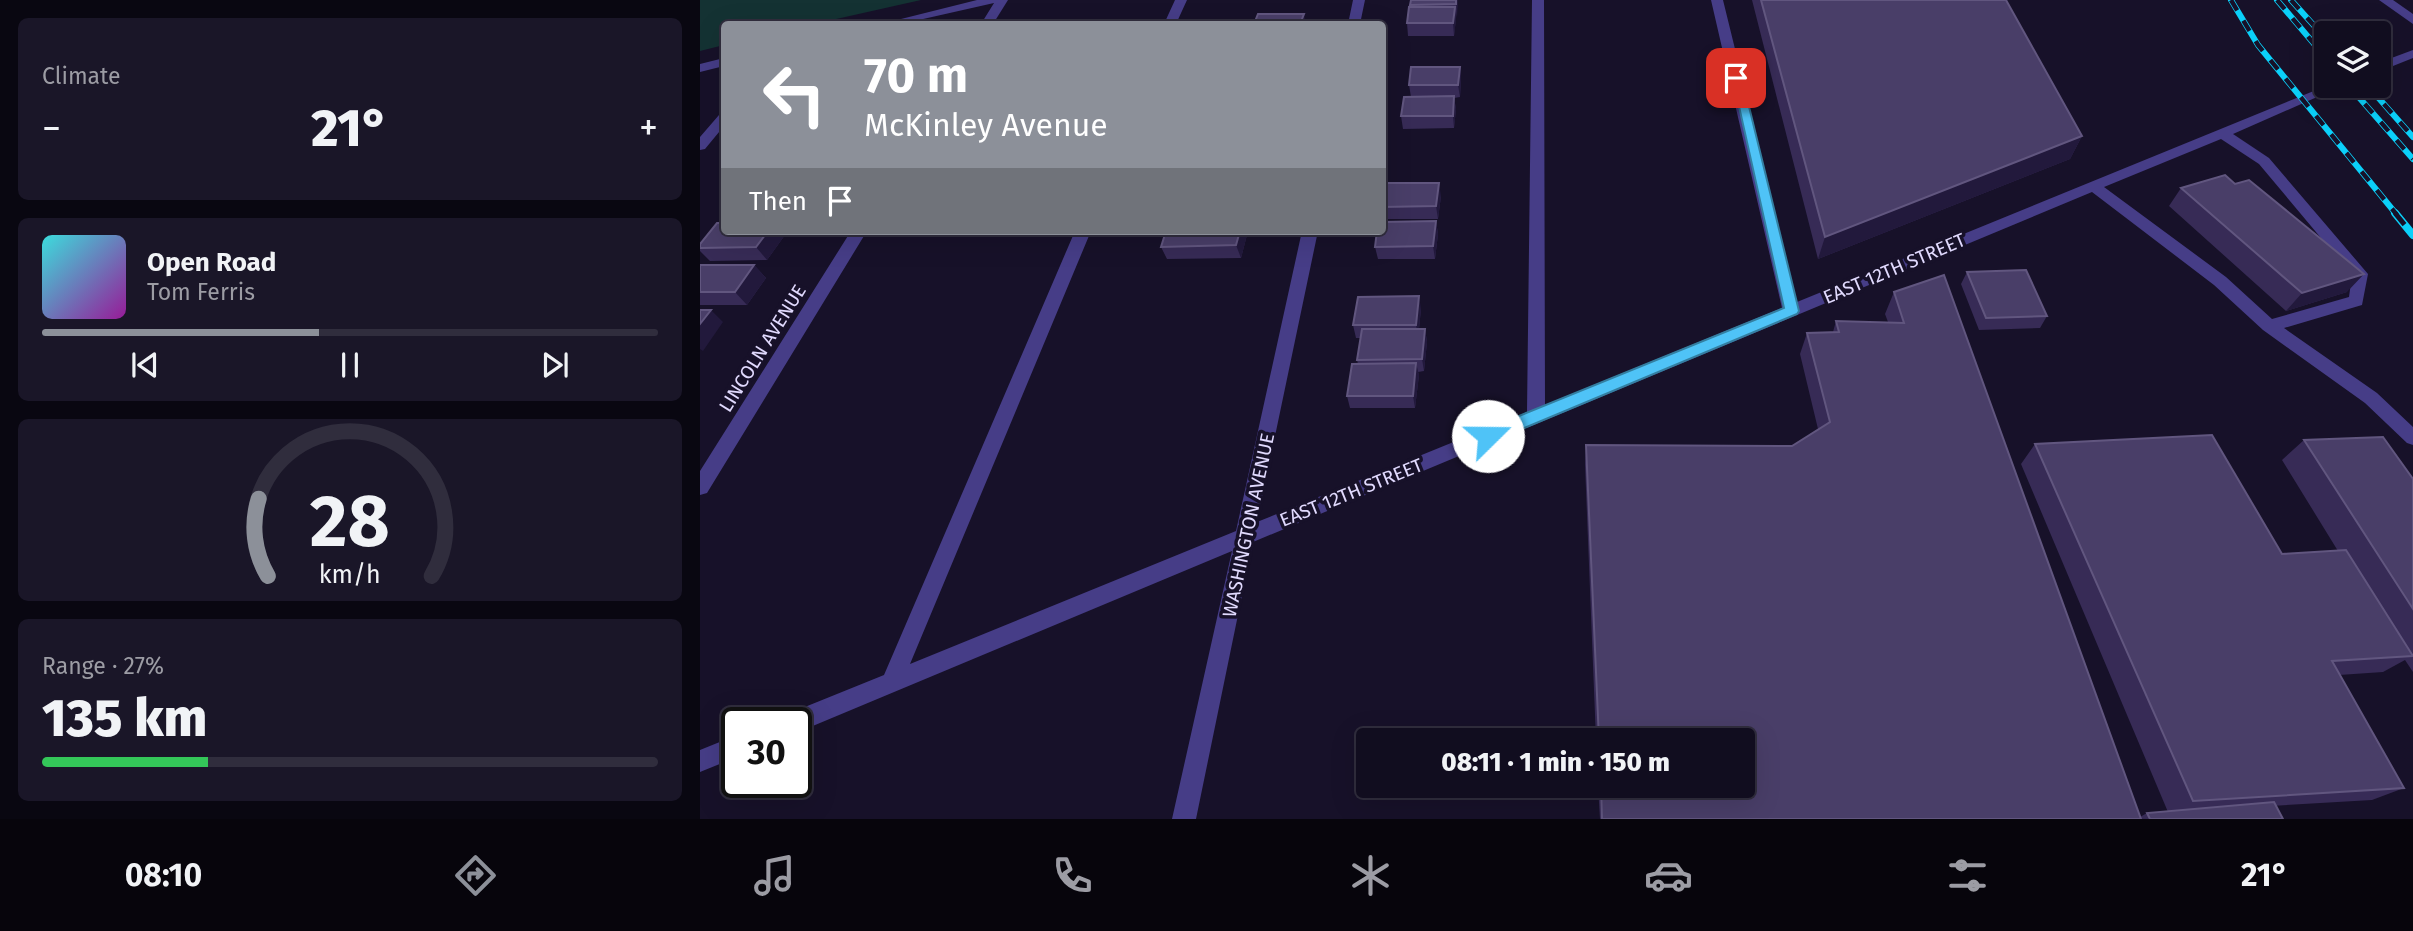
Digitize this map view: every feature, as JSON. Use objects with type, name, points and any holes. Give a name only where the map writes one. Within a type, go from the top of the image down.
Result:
[{"type":"street","points":[[900,21],[993,0]]},
{"type":"street","points":[[989,21],[1002,0]]},
{"type":"street","points":[[1171,21],[1181,0]]},
{"type":"street","points":[[1354,21],[1359,0]]},
{"type":"street","points":[[1535,416],[1538,0]]},
{"type":"street","points":[[1717,0],[1791,311]]},
{"type":"street","points":[[2385,0],[2413,20]]},
{"type":"street","points":[[2391,63],[2413,54]]},
{"type":"street","points":[[700,68],[721,63]]},
{"type":"street","name":"EAST 12TH STREET","points":[[812,715],[2314,95]]},
{"type":"street","points":[[700,146],[721,122]]},
{"type":"street","points":[[2222,133],[2264,161],[2360,274],[2356,301],[2269,326]]},
{"type":"street","points":[[2093,186],[2220,281],[2269,326],[2371,398],[2413,438]]},
{"type":"street","name":"LINCOLN AVENUE","points":[[700,487],[857,235]]},
{"type":"street","points":[[892,682],[1081,235]]},
{"type":"street","name":"WASHINGTON AVENUE","points":[[1184,819],[1309,235]]},
{"type":"street","points":[[700,761],[721,752]]},
{"type":"green space","points":[[700,0],[921,0],[827,21],[721,21],[721,46],[700,51]]},
{"type":"building","points":[[1411,0],[1456,0],[1456,4],[1410,5]]},
{"type":"building","points":[[1761,0],[2006,0],[2082,136],[1825,237]]},
{"type":"building","points":[[1409,7],[1455,7],[1453,23],[1407,23]]},
{"type":"building","points":[[1258,14],[1304,14],[1301,21],[1255,21]]},
{"type":"building","points":[[1411,67],[1460,67],[1458,85],[1409,85]]},
{"type":"building","points":[[1454,96],[1453,116],[1401,116],[1404,97]]},
{"type":"building","points":[[2225,175],[2235,184],[2249,180],[2364,274],[2302,293],[2181,188]]},
{"type":"building","points":[[1386,183],[1439,183],[1436,206],[1386,207]]},
{"type":"building","points":[[1436,221],[1433,246],[1375,247],[1376,235],[1386,235],[1386,222]]},
{"type":"building","points":[[717,223],[721,223],[721,235],[765,235],[756,247],[700,248],[700,244]]},
{"type":"building","points":[[1165,235],[1239,235],[1236,245],[1161,247]]},
{"type":"building","points":[[700,265],[754,265],[735,292],[700,292]]},
{"type":"building","points":[[2026,270],[2047,316],[1986,318],[1967,272]]},
{"type":"building","points":[[1944,275],[2141,819],[1602,819],[1601,798],[1755,798],[1755,728],[1598,728],[1586,445],[1792,446],[1830,422],[1807,333],[1839,332],[1836,321],[1904,323],[1894,292]]},
{"type":"building","points":[[1419,296],[1416,325],[1353,325],[1358,297]]},
{"type":"building","points":[[700,310],[711,310],[700,324]]},
{"type":"building","points":[[1362,329],[1425,329],[1422,359],[1357,360]]},
{"type":"building","points":[[1416,363],[1413,396],[1347,396],[1352,364]]},
{"type":"building","points":[[2212,435],[2282,554],[2346,550],[2413,656],[2332,661],[2404,788],[2193,801],[2035,444]]},
{"type":"building","points":[[2383,437],[2413,479],[2413,609],[2304,440]]},
{"type":"building","points":[[2274,802],[2283,819],[2150,819],[2147,813]]},
{"type":"railway","points":[[2231,0],[2258,45],[2397,215]]},
{"type":"railway","points":[[2277,0],[2314,44]]},
{"type":"railway","points":[[2291,0],[2314,26]]},
{"type":"railway","points":[[2360,98],[2413,159]]},
{"type":"railway","points":[[2379,98],[2413,137]]},
{"type":"railway","points":[[2395,213],[2413,235]]},
{"type":"route","points":[[1488,436],[1791,311],[1736,78]]}]
